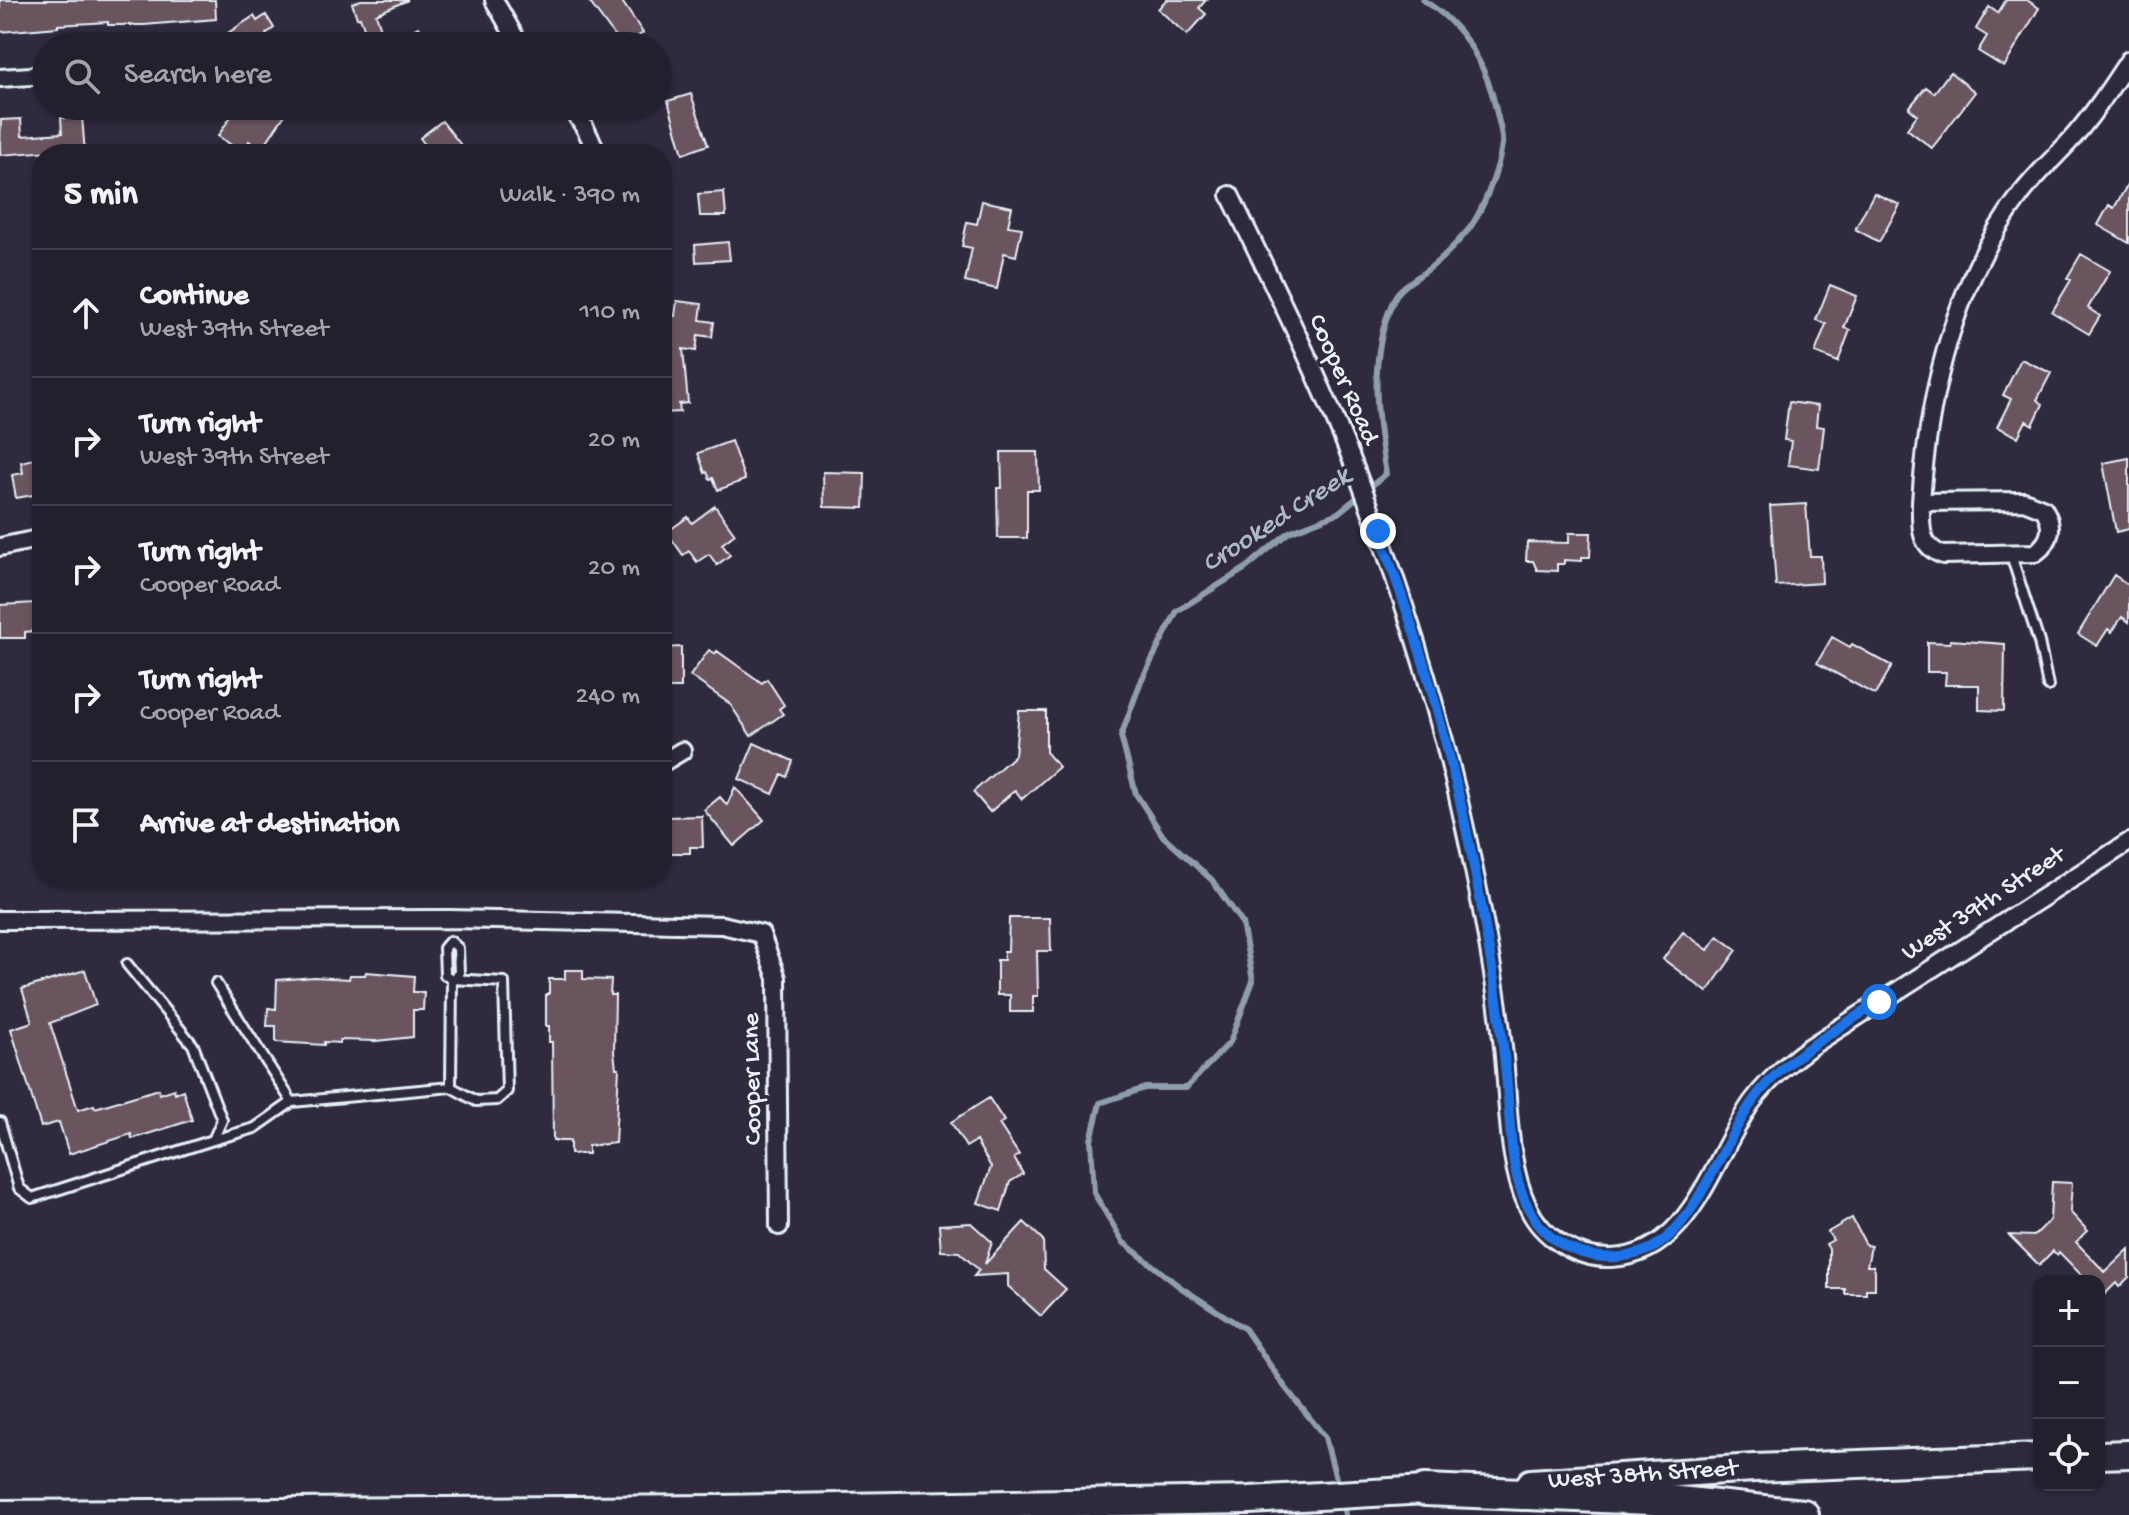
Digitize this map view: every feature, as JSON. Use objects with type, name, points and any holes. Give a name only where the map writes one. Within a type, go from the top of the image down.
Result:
[{"type":"highway","points":[[1425,1490],[1650,1499],[1803,1515]]},
{"type":"main road","points":[[2105,1455],[2129,1454]]},
{"type":"main road","name":"West 38th Street","points":[[0,1514],[529,1511],[1249,1500],[1754,1468],[2033,1457]]},
{"type":"street","points":[[494,0],[512,32]]},
{"type":"street","points":[[1921,502],[2024,501],[2037,504],[2044,509],[2051,523],[2048,540],[2035,553],[1943,555],[1934,552],[1921,534],[1921,502],[1926,440],[1938,379],[1961,306],[1981,259],[2023,192],[2085,123],[2129,60]]},
{"type":"street","points":[[0,78],[32,76]]},
{"type":"street","points":[[580,120],[593,144]]},
{"type":"street","name":"Cooper Road","points":[[1230,195],[1353,463],[1424,669],[1467,835],[1497,1000],[1514,1158],[1525,1201],[1540,1226],[1561,1244],[1595,1257]]},
{"type":"street","points":[[0,547],[32,540]]},
{"type":"street","points":[[672,757],[682,751]]},
{"type":"street","name":"West 39th Street","points":[[1595,1257],[1614,1258],[1649,1249],[1678,1228],[1749,1105],[1774,1076],[1802,1053],[2129,842]]},
{"type":"street","points":[[0,920],[450,919]]},
{"type":"street","name":"Cooper Lane","points":[[450,919],[722,925],[761,934],[777,978],[779,1226]]},
{"type":"lane","points":[[2011,555],[2039,642],[2048,686]]},
{"type":"lane","points":[[0,1122],[19,1188],[32,1198],[255,1128],[292,1102],[451,1087],[476,1101],[497,1100],[507,1091],[504,982],[452,979],[445,975],[444,948],[450,941],[450,919]]},
{"type":"lane","points":[[450,941],[458,948],[459,973],[452,979],[451,1087]]},
{"type":"lane","points":[[127,964],[193,1045],[222,1120],[213,1140]]},
{"type":"lane","points":[[216,983],[292,1102]]},
{"type":"building","points":[[0,0],[215,0],[216,19],[144,25],[108,25],[108,22],[58,25],[0,32]]},
{"type":"building","points":[[361,0],[408,0],[376,14],[382,32],[366,32],[352,3]]},
{"type":"building","points":[[588,0],[621,0],[642,32],[612,32]]},
{"type":"building","points":[[1166,0],[1206,0],[1199,8],[1206,14],[1187,35],[1158,9]]},
{"type":"building","points":[[2006,0],[2027,0],[2039,8],[2004,67],[1978,51],[1987,36],[1976,29],[1989,7],[1998,13]]},
{"type":"building","points":[[266,15],[274,28],[269,32],[229,32],[254,16],[257,21]]},
{"type":"building","points":[[1950,72],[1975,92],[1932,148],[1907,129],[1917,115],[1909,108],[1926,87],[1934,93]]},
{"type":"building","points":[[691,94],[708,145],[683,154],[672,115],[672,100]]},
{"type":"building","points":[[21,119],[22,136],[62,133],[61,120],[82,120],[84,144],[32,144],[32,152],[0,155],[1,120]]},
{"type":"building","points":[[229,120],[281,120],[265,144],[249,141],[247,144],[230,144],[218,136]]},
{"type":"building","points":[[442,121],[460,144],[424,144],[420,138]]},
{"type":"building","points":[[2129,182],[2129,243],[2098,225],[2109,205],[2114,208]]},
{"type":"building","points":[[724,192],[726,216],[700,216],[698,194]]},
{"type":"building","points":[[1874,193],[1900,205],[1879,242],[1855,229]]},
{"type":"building","points":[[982,201],[1012,207],[1008,226],[1022,228],[1016,256],[1004,253],[997,289],[965,282],[972,248],[962,246],[967,222],[977,224]]},
{"type":"building","points":[[728,242],[730,260],[696,262],[695,245]]},
{"type":"building","points":[[2081,254],[2110,271],[2088,308],[2100,316],[2089,334],[2052,312],[2071,280],[2067,278]]},
{"type":"building","points":[[1830,285],[1857,296],[1844,328],[1850,330],[1838,362],[1815,353],[1826,324],[1816,320]]},
{"type":"building","points":[[677,301],[702,304],[700,320],[714,322],[712,337],[698,335],[696,351],[683,349],[688,403],[679,404],[680,412],[672,412],[672,315],[675,316]]},
{"type":"building","points":[[2021,359],[2051,373],[2037,400],[2043,404],[2033,425],[2026,421],[2018,437],[1997,427],[2011,399],[2003,395]]},
{"type":"building","points":[[1789,402],[1818,406],[1816,426],[1824,427],[1819,469],[1788,465],[1791,441],[1784,440]]},
{"type":"building","points":[[731,441],[745,480],[718,490],[713,478],[710,479],[705,473],[698,453]]},
{"type":"building","points":[[1001,452],[1038,452],[1039,490],[1027,490],[1027,538],[998,538],[997,488],[1002,488]]},
{"type":"building","points":[[2129,458],[2129,529],[2116,532],[2103,463]]},
{"type":"building","points":[[32,459],[32,495],[16,498],[12,475],[23,473],[21,462]]},
{"type":"building","points":[[823,472],[865,473],[864,508],[824,507]]},
{"type":"building","points":[[1806,504],[1810,556],[1821,556],[1822,583],[1776,586],[1770,506]]},
{"type":"building","points":[[715,506],[735,534],[722,544],[730,555],[717,565],[709,554],[697,562],[689,551],[683,555],[672,539],[672,528],[688,517],[692,523]]},
{"type":"building","points":[[1569,533],[1591,533],[1590,557],[1582,557],[1582,561],[1564,560],[1564,564],[1557,564],[1557,571],[1537,570],[1533,561],[1526,561],[1527,542],[1569,543]]},
{"type":"building","points":[[2114,575],[2129,585],[2129,622],[2122,617],[2112,632],[2108,629],[2097,646],[2078,634]]},
{"type":"building","points":[[32,603],[32,631],[25,632],[25,638],[0,638],[0,605]]},
{"type":"building","points":[[1832,637],[1850,647],[1852,644],[1892,666],[1875,695],[1817,663]]},
{"type":"building","points":[[1950,640],[2005,644],[2004,711],[1979,710],[1979,685],[1945,685],[1946,672],[1927,672],[1927,642],[1950,643]]},
{"type":"building","points":[[672,647],[681,647],[681,688],[672,688]]},
{"type":"building","points":[[709,650],[715,654],[717,651],[762,683],[767,679],[784,705],[779,709],[783,714],[751,736],[730,704],[690,676]]},
{"type":"building","points":[[1019,711],[1046,711],[1046,752],[1059,767],[1022,799],[1015,790],[990,812],[973,792],[1015,755]]},
{"type":"building","points":[[754,743],[793,761],[787,777],[782,774],[773,794],[739,779]]},
{"type":"building","points":[[735,787],[764,820],[734,846],[704,810],[720,797],[727,805]]},
{"type":"building","points":[[702,816],[703,847],[690,847],[690,853],[672,853],[672,817]]},
{"type":"building","points":[[1009,918],[1050,918],[1051,951],[1037,951],[1038,996],[1033,996],[1033,1012],[1010,1012],[1010,995],[997,995],[997,960],[1004,960],[1004,951],[1008,951]]},
{"type":"building","points":[[1683,932],[1708,950],[1718,936],[1737,950],[1707,992],[1663,959]]},
{"type":"building","points":[[85,970],[96,1005],[50,1023],[78,1110],[159,1089],[160,1094],[174,1089],[175,1093],[183,1090],[192,1120],[132,1139],[131,1134],[69,1154],[59,1122],[41,1127],[11,1029],[32,1022],[22,989]]},
{"type":"building","points":[[565,970],[583,970],[583,979],[611,980],[610,995],[615,995],[614,1052],[616,1068],[619,1068],[615,1143],[588,1146],[588,1154],[570,1154],[570,1141],[553,1141],[552,1042],[549,1042],[549,1026],[546,1026],[546,994],[549,994],[549,979],[565,979]]},
{"type":"building","points":[[366,972],[414,976],[413,992],[424,992],[423,1010],[413,1010],[413,1037],[376,1041],[340,1040],[340,1043],[324,1042],[324,1045],[276,1042],[276,1026],[267,1026],[268,1008],[276,1009],[277,980],[314,977],[349,979],[350,975],[365,975]]},
{"type":"building","points":[[989,1098],[1004,1121],[999,1124],[1019,1155],[1014,1158],[1023,1174],[1010,1182],[1001,1211],[978,1203],[991,1167],[976,1141],[966,1147],[951,1122]]},
{"type":"building","points":[[2052,1182],[2072,1183],[2070,1212],[2088,1231],[2076,1242],[2105,1272],[2129,1249],[2129,1277],[2119,1287],[2116,1283],[2105,1294],[2105,1275],[2081,1275],[2059,1252],[2057,1255],[2053,1251],[2039,1265],[2009,1235],[2034,1236],[2050,1220]]},
{"type":"building","points":[[1852,1218],[1866,1245],[1871,1246],[1867,1266],[1873,1266],[1875,1271],[1875,1289],[1866,1289],[1866,1294],[1845,1294],[1845,1289],[1829,1289],[1829,1249],[1826,1244],[1833,1240],[1828,1232]]},
{"type":"building","points":[[1024,1222],[1043,1240],[1044,1269],[1066,1289],[1041,1316],[1008,1286],[1008,1274],[974,1276],[979,1270],[959,1252],[941,1251],[939,1225],[971,1223],[992,1242],[985,1264]]},
{"type":"waterway","name":"Crooked Creek","points":[[1339,1490],[1325,1437],[1245,1329],[1180,1287],[1123,1242],[1094,1193],[1091,1140],[1100,1103],[1145,1088],[1186,1088],[1230,1042],[1253,981],[1242,923],[1212,880],[1163,836],[1136,794],[1121,736],[1141,681],[1177,611],[1246,568],[1289,532],[1338,513],[1386,474],[1376,385],[1380,342],[1386,320],[1401,290],[1440,259],[1475,221],[1498,165],[1501,132],[1493,97],[1480,64],[1451,22],[1423,0]]},
{"type":"waterway","name":"Crooked Creek","points":[[1342,1500],[1345,1515]]},
{"type":"route","points":[[1378,531],[1424,669],[1467,835],[1497,1000],[1514,1158],[1525,1201],[1540,1226],[1569,1249],[1595,1257],[1632,1255],[1657,1245],[1684,1220],[1749,1105],[1774,1076],[1810,1047],[1879,1002]]}]
